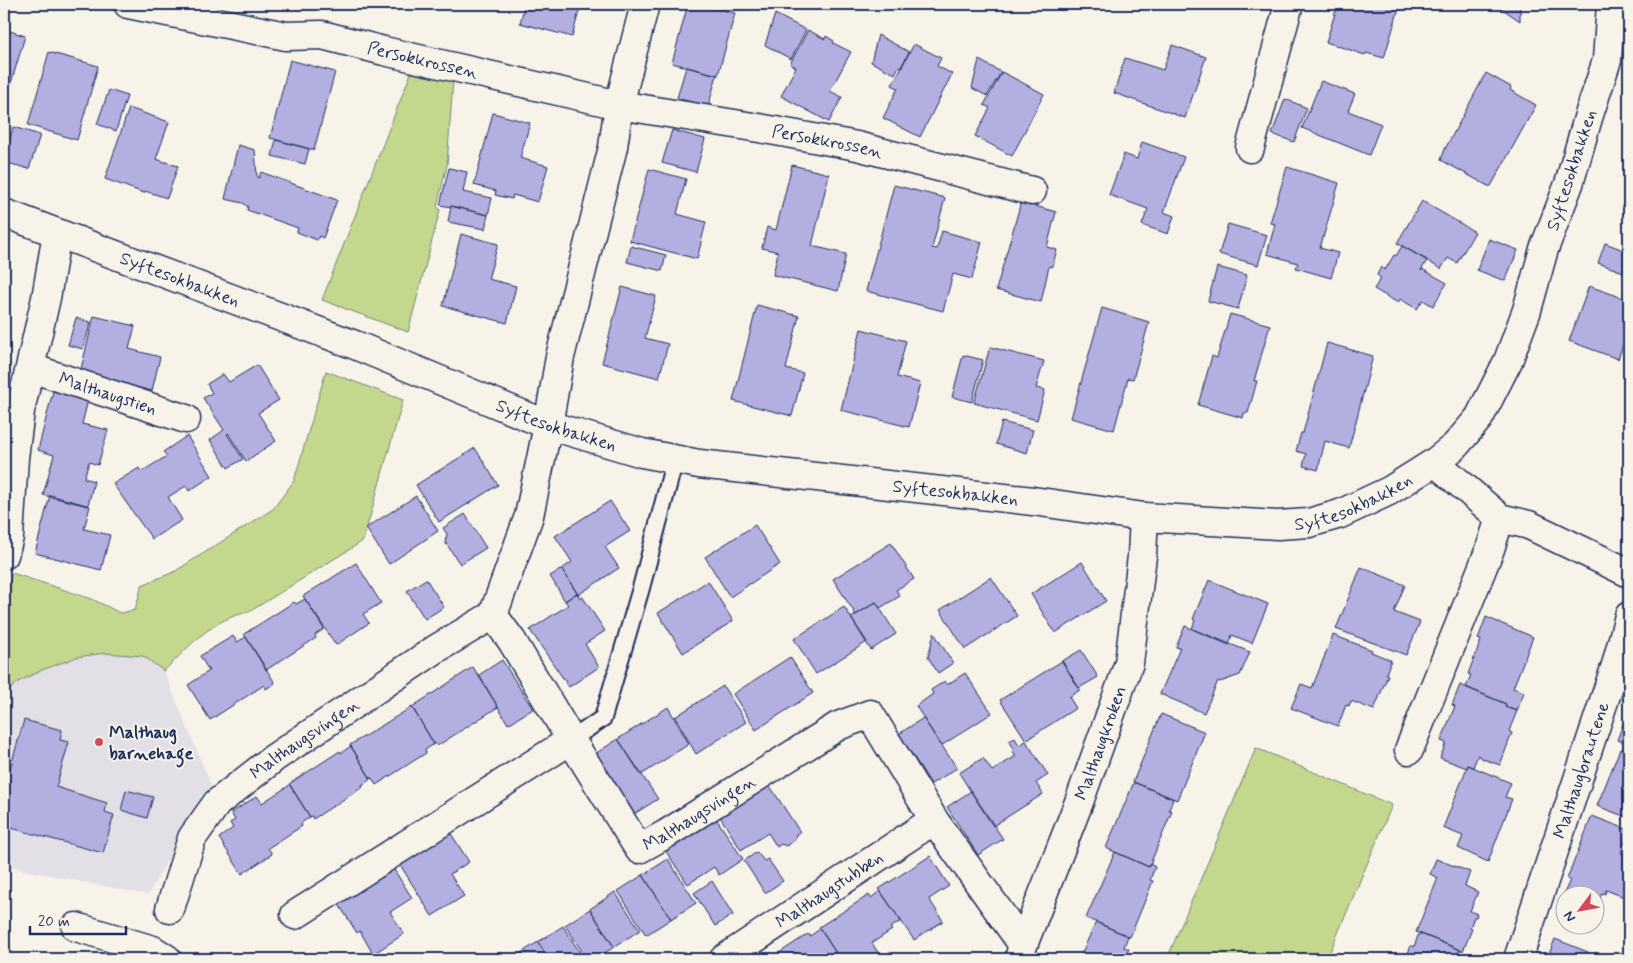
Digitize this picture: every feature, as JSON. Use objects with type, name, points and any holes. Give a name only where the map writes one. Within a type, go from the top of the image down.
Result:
[{"type":"street","points":[[493,615],[529,516],[560,357],[613,147],[619,105],[644,4]]},
{"type":"street","points":[[1250,148],[1289,4]]},
{"type":"street","name":"Syftesokbakken","points":[[4,213],[354,345],[548,425],[642,453],[709,465],[1033,501],[1144,516],[1278,525],[1309,523],[1366,504],[1414,476],[1455,446],[1479,418],[1508,361],[1528,310],[1544,249],[1569,184],[1607,60],[1611,4]]},
{"type":"street","name":"Persokkrossen","points":[[144,6],[286,36],[322,35],[384,52],[619,105],[857,146],[1032,191]]},
{"type":"street","points":[[4,555],[9,537],[14,458],[20,411],[46,298],[57,233]]},
{"type":"street","name":"Malthaugstien","points":[[31,368],[186,419]]},
{"type":"street","points":[[1435,462],[1500,518],[1529,525],[1629,573]]},
{"type":"street","name":"Malthaugkroken","points":[[1021,952],[1079,802],[1129,663],[1142,556],[1144,516]]},
{"type":"street","points":[[1409,750],[1490,549],[1500,518]]},
{"type":"street","name":"Malthaugsvingen","points":[[170,909],[192,838],[217,803],[274,758],[436,649],[493,615],[512,641],[639,848],[666,834],[838,726],[870,714],[934,820]]},
{"type":"street","name":"Malthaugbrautene","points":[[1518,959],[1616,665],[1629,616]]},
{"type":"street","points":[[295,915],[571,740]]},
{"type":"street","points":[[934,820],[1021,952]]},
{"type":"street","name":"Malthaugstubben","points":[[724,959],[934,820]]},
{"type":"street","points":[[76,927],[153,950],[167,959]]},
{"type":"lane","points":[[571,740],[603,718],[676,460]]},
{"type":"shaded area","name":"Malthaug barnehage","points":[[105,653],[143,656],[164,671],[211,785],[148,895],[4,866],[4,700],[9,690],[18,682],[41,670],[77,657]]},
{"type":"green space","points":[[411,73],[453,81],[447,165],[437,206],[440,210],[408,332],[322,300]]},
{"type":"green space","points":[[326,371],[403,400],[363,541],[249,612],[212,627],[192,643],[164,671],[143,656],[105,653],[77,657],[42,670],[18,682],[9,690],[4,700],[4,604],[12,573],[92,599],[120,613],[135,610],[142,585],[174,572],[273,509],[294,481]]},
{"type":"green space","points":[[1256,748],[1392,805],[1327,959],[1167,959]]},
{"type":"building","points":[[525,4],[581,4],[572,37],[520,23]]},
{"type":"building","points":[[688,4],[700,4],[735,13],[718,75],[672,63]]},
{"type":"building","points":[[1338,4],[1400,5],[1384,58],[1366,53],[1365,55],[1326,42]]},
{"type":"building","points":[[1501,4],[1520,4],[1520,21],[1501,8]]},
{"type":"building","points":[[775,14],[806,30],[791,59],[765,45]]},
{"type":"building","points":[[4,29],[25,36],[4,107]]},
{"type":"building","points":[[808,30],[825,39],[826,36],[834,41],[833,43],[851,52],[830,91],[842,97],[829,122],[781,96],[796,67],[790,64]]},
{"type":"building","points":[[878,35],[909,52],[895,74],[871,62]]},
{"type":"building","points":[[914,44],[941,58],[937,66],[952,74],[920,137],[883,118],[898,88],[892,85]]},
{"type":"building","points":[[1172,45],[1206,57],[1185,118],[1114,93],[1125,58],[1163,70]]},
{"type":"building","points":[[49,52],[98,66],[77,140],[28,125]]},
{"type":"building","points":[[290,60],[335,72],[314,150],[270,138]]},
{"type":"building","points":[[979,60],[1001,72],[987,96],[972,88]]},
{"type":"building","points":[[686,67],[717,75],[708,107],[677,98]]},
{"type":"building","points":[[1002,72],[1044,94],[1012,156],[975,136],[990,108],[984,105]]},
{"type":"building","points":[[1486,73],[1511,87],[1510,90],[1536,105],[1491,186],[1441,160],[1445,149]]},
{"type":"building","points":[[1321,81],[1355,94],[1348,111],[1381,124],[1369,155],[1302,128]]},
{"type":"building","points":[[109,90],[127,96],[116,131],[97,124]]},
{"type":"building","points":[[1285,99],[1307,108],[1294,142],[1272,134]]},
{"type":"building","points":[[129,108],[169,122],[156,159],[178,166],[167,198],[145,191],[144,193],[105,179]]},
{"type":"building","points":[[493,113],[530,123],[520,158],[548,166],[538,202],[513,195],[512,199],[495,195],[496,191],[474,185]]},
{"type":"building","points":[[13,127],[40,135],[29,169],[4,162]]},
{"type":"building","points":[[672,130],[705,139],[696,172],[662,163]]},
{"type":"building","points":[[276,140],[309,149],[305,164],[272,156]]},
{"type":"building","points":[[1142,142],[1184,157],[1164,212],[1174,216],[1168,234],[1142,225],[1148,209],[1109,195],[1124,154],[1137,159]]},
{"type":"building","points":[[238,145],[255,150],[257,176],[259,178],[261,172],[337,200],[323,238],[319,236],[317,240],[297,232],[298,228],[247,210],[248,207],[243,203],[225,199]]},
{"type":"building","points":[[792,165],[829,174],[812,246],[846,254],[838,291],[773,275],[778,252],[762,248],[767,227],[776,230]]},
{"type":"building","points":[[1287,167],[1339,183],[1320,248],[1338,253],[1331,278],[1296,268],[1298,263],[1267,254],[1275,224],[1270,223]]},
{"type":"building","points":[[449,168],[467,172],[463,192],[492,198],[488,215],[440,205]]},
{"type":"building","points":[[649,169],[686,179],[677,214],[706,222],[697,259],[630,241]]},
{"type":"building","points":[[894,185],[945,198],[932,248],[937,249],[942,231],[982,242],[972,279],[953,274],[943,311],[866,291]]},
{"type":"building","points":[[1422,201],[1475,232],[1457,263],[1448,258],[1441,269],[1397,243]]},
{"type":"building","points":[[1021,202],[1056,212],[1047,247],[1057,250],[1052,267],[1049,266],[1041,302],[996,290]]},
{"type":"building","points":[[451,206],[488,215],[485,229],[448,222]]},
{"type":"building","points":[[1228,224],[1267,235],[1258,265],[1219,254]]},
{"type":"building","points":[[461,234],[498,244],[488,279],[516,286],[507,323],[443,306]]},
{"type":"building","points":[[1489,239],[1518,250],[1505,281],[1477,270]]},
{"type":"building","points":[[1605,243],[1629,252],[1629,274],[1598,263]]},
{"type":"building","points":[[631,246],[666,255],[662,271],[627,262]]},
{"type":"building","points":[[1402,246],[1427,260],[1422,269],[1447,283],[1433,306],[1423,300],[1417,309],[1400,299],[1398,303],[1374,289],[1381,278],[1377,275],[1381,267],[1385,270]]},
{"type":"building","points":[[1217,267],[1247,275],[1238,309],[1208,301]]},
{"type":"building","points":[[1589,286],[1629,300],[1629,328],[1618,359],[1569,341]]},
{"type":"building","points":[[622,287],[656,296],[645,338],[668,344],[659,378],[602,363]]},
{"type":"building","points":[[757,305],[799,316],[786,369],[803,373],[792,416],[733,401]]},
{"type":"building","points":[[1102,308],[1149,322],[1133,379],[1128,378],[1114,430],[1071,418]]},
{"type":"building","points":[[1230,314],[1270,325],[1254,381],[1257,381],[1248,413],[1244,413],[1243,418],[1198,405],[1212,356],[1217,358]]},
{"type":"building","points":[[94,316],[135,326],[129,349],[160,357],[152,391],[80,373]]},
{"type":"building","points":[[76,318],[91,322],[83,349],[68,345]]},
{"type":"building","points":[[861,329],[906,341],[897,377],[920,383],[909,427],[841,410]]},
{"type":"building","points":[[1327,343],[1373,356],[1349,448],[1325,441],[1318,470],[1303,466],[1306,454],[1296,451],[1301,433],[1303,433]]},
{"type":"building","points":[[990,347],[1044,361],[1036,388],[1045,390],[1037,420],[974,403]]},
{"type":"building","points":[[963,355],[983,360],[972,402],[952,397]]},
{"type":"building","points":[[257,365],[279,400],[258,413],[276,441],[246,461],[228,433],[243,459],[228,468],[210,440],[224,430],[203,398],[212,393],[207,384],[223,374],[229,382]]},
{"type":"building","points":[[53,391],[88,400],[82,424],[108,430],[98,465],[89,462],[84,478],[94,481],[88,506],[43,495],[54,455],[38,450]]},
{"type":"building","points":[[1002,422],[1033,430],[1027,453],[996,444]]},
{"type":"building","points":[[187,436],[212,476],[189,491],[186,486],[168,497],[182,520],[152,539],[113,484],[139,468],[141,472],[167,456],[163,452]]},
{"type":"building","points":[[475,448],[498,485],[439,522],[416,485]]},
{"type":"building","points":[[50,495],[90,506],[84,529],[110,535],[101,570],[35,553]]},
{"type":"building","points":[[416,496],[438,531],[389,564],[366,528]]},
{"type":"building","points":[[610,501],[630,531],[605,547],[619,568],[578,595],[562,569],[572,562],[555,536]]},
{"type":"building","points":[[465,514],[486,548],[460,564],[445,542],[447,534],[443,528]]},
{"type":"building","points":[[755,525],[780,564],[730,597],[705,557]]},
{"type":"building","points":[[891,543],[914,579],[896,590],[900,596],[880,608],[876,602],[856,615],[833,579]]},
{"type":"building","points":[[1082,562],[1106,601],[1055,633],[1031,594]]},
{"type":"building","points":[[356,563],[381,603],[363,614],[369,623],[336,645],[303,596]]},
{"type":"building","points":[[1361,567],[1405,585],[1394,612],[1420,622],[1406,655],[1336,629]]},
{"type":"building","points":[[562,569],[577,593],[565,601],[550,576]]},
{"type":"building","points":[[991,577],[1017,616],[965,649],[940,610]]},
{"type":"building","points":[[426,579],[444,607],[425,619],[407,591]]},
{"type":"building","points":[[1209,580],[1268,604],[1252,643],[1232,635],[1229,645],[1192,629],[1195,620],[1193,619]]},
{"type":"building","points":[[708,581],[733,621],[683,653],[658,613]]},
{"type":"building","points":[[577,593],[580,598],[582,596],[605,631],[585,644],[599,667],[569,687],[530,630],[568,605],[565,601]]},
{"type":"building","points":[[305,599],[324,629],[315,635],[316,638],[266,670],[244,634],[294,602],[296,604]]},
{"type":"building","points":[[876,602],[896,634],[871,650],[851,618]]},
{"type":"building","points":[[844,607],[867,642],[816,674],[794,639]]},
{"type":"building","points":[[1486,617],[1533,637],[1513,688],[1524,692],[1517,711],[1505,707],[1506,704],[1466,687],[1471,675],[1468,674],[1481,640],[1478,639]]},
{"type":"building","points":[[1185,626],[1250,652],[1240,675],[1218,681],[1204,713],[1160,694],[1180,648],[1176,647]]},
{"type":"building","points":[[934,633],[953,663],[938,673],[928,657]]},
{"type":"building","points":[[1333,635],[1372,650],[1371,652],[1391,660],[1386,674],[1388,675],[1374,710],[1351,701],[1349,706],[1346,705],[1338,726],[1291,708],[1301,684],[1312,688]]},
{"type":"building","points":[[233,636],[237,642],[246,637],[275,683],[266,689],[264,685],[210,720],[188,685],[209,671],[200,656]]},
{"type":"building","points":[[1081,650],[1098,677],[1079,688],[1062,661]]},
{"type":"building","points":[[790,657],[813,693],[756,730],[733,694]]},
{"type":"building","points":[[502,660],[533,709],[508,724],[479,675]]},
{"type":"building","points":[[1062,661],[1080,690],[1069,697],[1076,708],[1026,740],[1000,700]]},
{"type":"building","points":[[473,667],[498,707],[437,746],[412,707]]},
{"type":"building","points":[[965,673],[992,713],[941,746],[916,706],[933,694],[931,690],[945,681],[947,685]]},
{"type":"building","points":[[1460,685],[1506,704],[1505,707],[1517,711],[1509,731],[1512,733],[1500,765],[1483,759],[1478,755],[1473,767],[1468,765],[1467,768],[1440,758],[1446,743],[1441,741],[1455,706],[1452,705]]},
{"type":"building","points":[[723,686],[746,722],[696,754],[675,717]]},
{"type":"building","points":[[412,707],[434,744],[425,750],[426,753],[376,785],[350,745]]},
{"type":"building","points":[[668,707],[689,744],[641,775],[618,739]]},
{"type":"building","points":[[1629,709],[1629,753],[1622,750],[1625,743],[1617,740]]},
{"type":"building","points":[[1161,714],[1205,732],[1177,800],[1133,782]]},
{"type":"building","points":[[923,718],[957,768],[931,784],[899,734]]},
{"type":"building","points":[[24,720],[62,730],[60,740],[69,742],[56,787],[107,803],[105,812],[114,815],[103,853],[4,826],[4,790]]},
{"type":"building","points":[[1015,738],[1019,745],[1026,741],[1048,775],[1036,783],[1043,794],[993,826],[959,773],[983,758],[992,771],[1016,756],[1012,750],[1014,748],[1009,741]]},
{"type":"building","points":[[618,739],[658,799],[634,814],[595,754]]},
{"type":"building","points":[[351,746],[371,779],[362,785],[363,787],[313,819],[289,784]]},
{"type":"building","points":[[1620,749],[1629,753],[1629,818],[1597,806]]},
{"type":"building","points":[[1468,765],[1511,783],[1505,797],[1512,799],[1488,862],[1458,848],[1463,836],[1443,828]]},
{"type":"building","points":[[1134,782],[1173,799],[1169,810],[1172,811],[1149,867],[1106,848]]},
{"type":"building","points":[[768,783],[800,832],[796,834],[795,840],[786,846],[781,844],[777,847],[768,833],[741,850],[719,815]]},
{"type":"building","points":[[290,785],[310,817],[301,823],[302,826],[268,848],[272,854],[242,874],[219,838],[233,828],[230,823],[235,820],[231,813],[257,796],[262,803]]},
{"type":"building","points":[[126,790],[153,797],[147,818],[121,810]]},
{"type":"building","points":[[971,791],[1003,839],[978,855],[947,807]]},
{"type":"building","points":[[1592,816],[1629,830],[1621,853],[1629,857],[1629,899],[1606,890],[1606,886],[1567,886],[1570,880],[1567,879]]},
{"type":"building","points":[[715,817],[743,859],[719,875],[714,867],[688,884],[665,850]]},
{"type":"building","points":[[450,832],[469,862],[450,874],[464,896],[432,916],[399,863]]},
{"type":"building","points":[[757,852],[764,861],[768,859],[783,881],[765,893],[744,861]]},
{"type":"building","points":[[1115,852],[1149,867],[1150,864],[1155,867],[1150,880],[1153,881],[1130,937],[1086,918]]},
{"type":"building","points":[[930,856],[949,886],[929,899],[943,921],[914,940],[879,889]]},
{"type":"building","points":[[668,859],[696,903],[671,919],[643,875]]},
{"type":"building","points":[[1436,859],[1470,872],[1465,886],[1478,892],[1470,911],[1477,914],[1474,917],[1470,928],[1472,929],[1463,951],[1416,932],[1438,878],[1430,874]]},
{"type":"building","points":[[393,868],[412,898],[390,912],[404,934],[373,954],[360,931],[357,933],[338,903]]},
{"type":"building","points":[[643,875],[671,919],[646,935],[618,891]]},
{"type":"building","points":[[712,881],[733,915],[715,926],[694,893]]},
{"type":"building","points":[[880,891],[901,921],[890,928],[892,930],[872,943],[882,959],[840,959],[819,927],[869,895],[871,898]]},
{"type":"building","points":[[615,892],[640,930],[614,947],[590,909]]},
{"type":"building","points":[[590,909],[614,947],[595,959],[587,959],[565,925]]},
{"type":"building","points":[[1096,922],[1128,936],[1124,947],[1129,949],[1124,959],[1079,959]]},
{"type":"building","points":[[563,926],[584,959],[549,959],[538,942]]},
{"type":"building","points":[[820,929],[840,959],[770,959],[808,934],[810,936]]},
{"type":"building","points":[[1419,933],[1460,950],[1456,959],[1406,959],[1411,945],[1414,947]]},
{"type":"building","points":[[1555,939],[1588,952],[1585,959],[1547,959]]},
{"type":"building","points":[[538,942],[549,959],[513,958]]},
{"type":"place","name":"Malthaug barnehage","points":[[99,742]]}]
